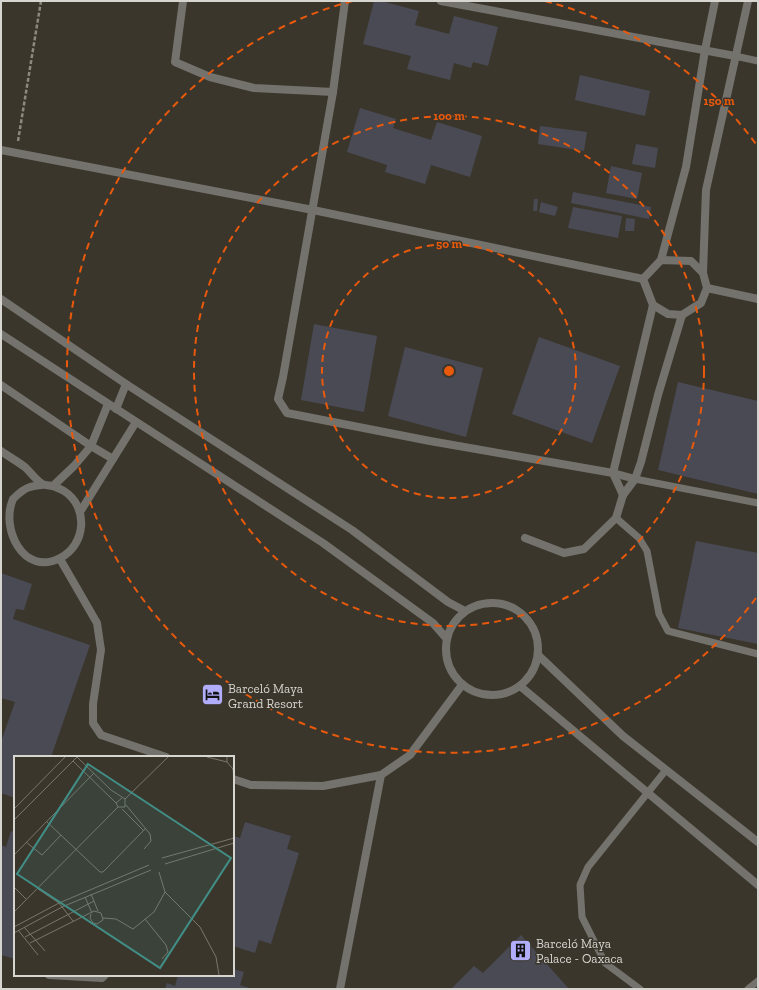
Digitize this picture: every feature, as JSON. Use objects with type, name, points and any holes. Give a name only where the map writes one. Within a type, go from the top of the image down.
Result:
[{"type":"street","points":[[182,1],[175,62],[210,77],[254,88],[333,92]]},
{"type":"street","points":[[345,1],[333,92],[278,399],[287,413],[430,441],[613,473],[635,479]]},
{"type":"street","points":[[441,1],[735,56]]},
{"type":"street","points":[[643,279],[661,260],[686,166],[705,50],[715,1]]},
{"type":"street","points":[[653,305],[668,314],[682,315],[701,303],[707,288],[703,273],[706,190],[748,1]]},
{"type":"street","points":[[1,150],[312,210],[643,279]]},
{"type":"street","points":[[661,260],[691,261],[703,273]]},
{"type":"street","points":[[623,495],[613,473],[653,305],[643,279]]},
{"type":"street","points":[[707,288],[758,299]]},
{"type":"street","points":[[1,299],[126,384],[352,530],[448,602],[465,612]]},
{"type":"street","points":[[525,538],[564,553],[584,549],[616,518],[623,495],[635,479],[641,462],[658,395],[682,315]]},
{"type":"street","points":[[1,334],[324,543],[433,623],[447,639]]},
{"type":"street","points":[[53,486],[74,466],[91,446],[112,406],[126,384]]},
{"type":"street","points":[[1,386],[113,459]]},
{"type":"street","points":[[80,512],[136,422]]},
{"type":"street","points":[[1,451],[25,467],[42,485]]},
{"type":"street","points":[[42,485],[53,486],[64,491],[74,500],[80,512],[82,523],[80,534],[76,544],[69,553],[60,559],[48,562],[35,562],[24,557],[14,549],[7,538],[4,526],[5,514],[10,502],[19,493],[30,487],[42,485]]},
{"type":"street","points":[[60,559],[96,623],[101,650],[93,704],[94,723],[101,736],[163,756]]},
{"type":"street","points":[[494,602],[509,606],[522,614],[532,625],[537,640],[538,655],[535,667],[529,678],[520,686],[506,693],[491,695],[476,692],[462,684],[454,675],[448,664],[446,652],[447,639],[450,628],[465,612],[478,604],[494,602]]},
{"type":"street","points":[[538,655],[623,736],[758,842]]},
{"type":"street","points":[[234,779],[251,785],[323,786],[381,775],[410,755],[462,684]]},
{"type":"street","points":[[520,686],[758,886]]},
{"type":"street","points":[[340,989],[381,775]]},
{"type":"street","points":[[67,976],[102,978],[103,976]]},
{"type":"lane","points":[[735,56],[758,61]]},
{"type":"lane","points":[[635,479],[758,503]]},
{"type":"lane","points":[[616,518],[639,538],[647,551],[660,614],[668,631],[758,654]]},
{"type":"lane","points":[[640,989],[605,964],[582,917],[580,885],[588,867],[666,770]]},
{"type":"lane","points":[[748,989],[758,982]]},
{"type":"path","points":[[16,153],[41,1]]},
{"type":"building","points":[[374,1],[381,1],[419,11],[415,25],[449,34],[454,16],[498,27],[488,66],[473,62],[471,68],[454,63],[450,80],[407,69],[411,56],[363,44]]},
{"type":"building","points":[[580,75],[650,91],[645,116],[575,100]]},
{"type":"building","points":[[360,108],[396,119],[393,128],[431,140],[437,122],[482,136],[470,177],[431,165],[425,184],[385,172],[387,165],[347,152]]},
{"type":"building","points":[[540,126],[587,132],[584,151],[538,144]]},
{"type":"building","points":[[636,144],[658,148],[655,168],[632,164]]},
{"type":"building","points":[[611,166],[642,173],[637,199],[606,193]]},
{"type":"building","points":[[573,192],[651,207],[649,219],[571,203]]},
{"type":"building","points":[[534,199],[538,199],[537,211],[533,211]]},
{"type":"building","points":[[541,202],[558,207],[555,216],[539,212]]},
{"type":"building","points":[[573,207],[622,216],[618,238],[568,228]]},
{"type":"building","points":[[626,218],[635,219],[634,231],[625,231]]},
{"type":"building","points":[[314,324],[377,336],[364,412],[301,400]]},
{"type":"building","points":[[539,337],[620,366],[592,443],[512,414]]},
{"type":"building","points":[[405,347],[483,368],[466,437],[388,416]]},
{"type":"building","points":[[678,382],[758,401],[758,494],[658,470]]},
{"type":"building","points":[[696,541],[758,553],[758,644],[678,628]]},
{"type":"building","points":[[1,573],[32,584],[24,610],[16,609],[13,619],[90,645],[51,756],[14,756],[14,798],[1,793],[1,739],[15,702],[1,698]]},
{"type":"building","points":[[245,822],[291,836],[287,849],[299,853],[271,944],[259,940],[255,953],[234,946],[234,836],[240,838]]},
{"type":"building","points":[[11,831],[14,832],[14,959],[1,955],[1,845],[6,847]]},
{"type":"building","name":"Barceló Maya Palace - Oaxaca","points":[[521,935],[569,989],[451,989],[474,966],[483,973]]},
{"type":"building","points":[[234,969],[244,972],[240,985],[253,989],[165,989],[167,983],[175,986],[178,976],[234,976]]},
{"type":"place","name":"Barceló Maya Grand Resort","points":[[212,695]]},
{"type":"place","name":"Barceló Maya Palace - Oaxaca","points":[[520,950]]}]
